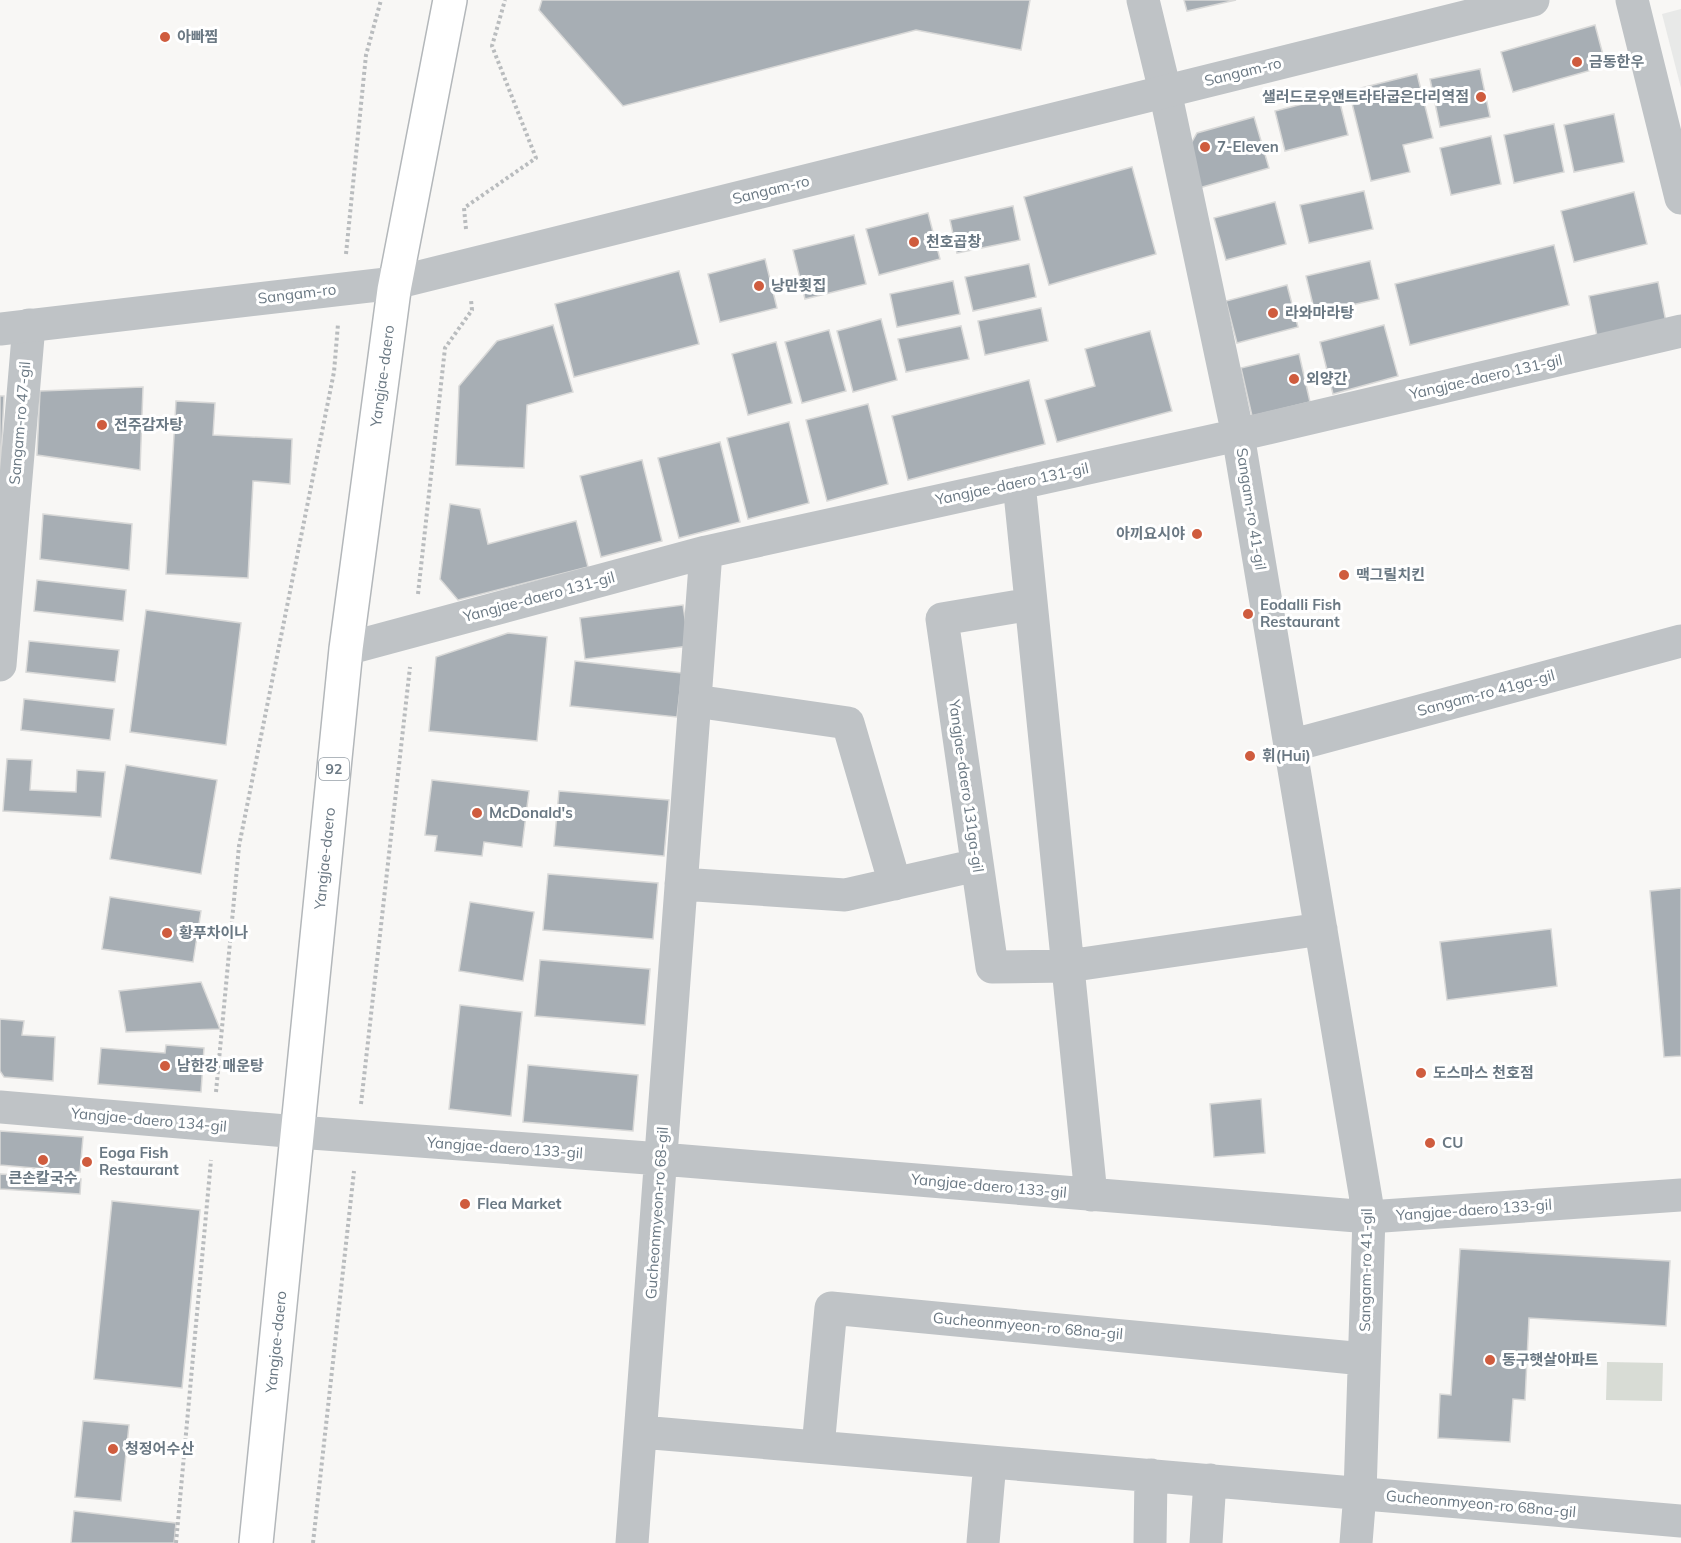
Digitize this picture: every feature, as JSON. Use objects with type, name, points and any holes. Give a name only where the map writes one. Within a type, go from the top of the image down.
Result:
[{"type":"main road","name":"Yangjae-daero","points":[[256,1543],[346,650],[395,283],[450,0]]},
{"type":"street","name":"Sangam-ro 41-gil","points":[[1143,0],[1165,92],[1238,435],[1369,1217],[1360,1493],[1356,1543]]},
{"type":"street","name":"Sangam-ro","points":[[14,327],[395,283],[1533,0]]},
{"type":"street","points":[[1632,0],[1681,198]]},
{"type":"street","name":"Sangam-ro 47-gil","points":[[0,665],[14,327]]},
{"type":"street","name":"Yangjae-daero 131-gil","points":[[346,650],[706,552],[1238,435],[1681,331]]},
{"type":"street","points":[[1019,483],[1091,1195]]},
{"type":"street","name":"Gucheonmyeon-ro 68-gil","points":[[632,1543],[706,552]]},
{"type":"street","name":"Yangjae-daero 131ga-gil","points":[[1031,604],[942,619],[992,967],[1068,966]]},
{"type":"street","name":"Sangam-ro 41ga-gil","points":[[1290,746],[1681,641]]},
{"type":"street","points":[[695,701],[848,723],[895,884]]},
{"type":"street","points":[[681,884],[845,895],[977,865]]},
{"type":"street","points":[[1068,966],[1321,929]]},
{"type":"street","name":"Yangjae-daero 134-gil","points":[[0,1107],[298,1132]]},
{"type":"street","name":"Yangjae-daero 133-gil","points":[[298,1132],[661,1159],[1369,1217],[1681,1195]]},
{"type":"street","name":"Gucheonmyeon-ro 68na-gil","points":[[818,1447],[831,1308],[1364,1359]]},
{"type":"street","name":"Gucheonmyeon-ro 68na-gil","points":[[641,1432],[1681,1521]]},
{"type":"street","points":[[983,1543],[990,1462]]},
{"type":"street","points":[[1150,1543],[1151,1475]]},
{"type":"street","points":[[1206,1543],[1210,1480]]},
{"type":"path","points":[[176,1543],[239,846],[334,372],[366,55],[381,0]]},
{"type":"path","points":[[313,1543],[445,348],[472,310],[464,208],[536,158],[492,46],[505,0]]},
{"type":"shaded area","points":[[1681,9],[1681,88],[1662,14]]},
{"type":"shaded area","points":[[1607,1362],[1663,1363],[1662,1401],[1606,1400]]},
{"type":"building","points":[[542,0],[1030,0],[1021,50],[916,30],[623,106],[539,10]]},
{"type":"building","points":[[1184,0],[1236,0],[1187,11]]},
{"type":"building","points":[[1595,25],[1606,66],[1513,92],[1501,52]]},
{"type":"building","points":[[1480,69],[1490,117],[1440,127],[1430,79]]},
{"type":"building","points":[[1417,74],[1433,138],[1403,145],[1410,172],[1371,181],[1349,91]]},
{"type":"building","points":[[1338,95],[1348,135],[1285,151],[1275,111]]},
{"type":"building","points":[[1614,114],[1624,162],[1574,172],[1564,125]]},
{"type":"building","points":[[1254,117],[1269,168],[1199,188],[1188,149],[1197,133]]},
{"type":"building","points":[[1554,124],[1564,172],[1514,183],[1504,135]]},
{"type":"building","points":[[1491,136],[1501,184],[1451,195],[1440,148]]},
{"type":"building","points":[[1132,167],[1156,254],[1049,285],[1024,197]]},
{"type":"building","points":[[1364,191],[1373,229],[1309,243],[1300,205]]},
{"type":"building","points":[[1634,192],[1647,244],[1574,262],[1561,211]]},
{"type":"building","points":[[1275,202],[1286,244],[1226,260],[1214,218]]},
{"type":"building","points":[[1013,206],[1020,240],[957,253],[950,220]]},
{"type":"building","points":[[928,213],[940,259],[879,275],[866,229]]},
{"type":"building","points":[[854,235],[866,284],[805,299],[793,250]]},
{"type":"building","points":[[1554,245],[1569,305],[1410,345],[1395,284]]},
{"type":"building","points":[[765,259],[777,308],[720,322],[708,274]]},
{"type":"building","points":[[1370,261],[1379,299],[1315,313],[1306,276]]},
{"type":"building","points":[[1029,264],[1036,297],[973,311],[965,277]]},
{"type":"building","points":[[679,271],[699,344],[574,377],[555,304]]},
{"type":"building","points":[[953,281],[960,314],[897,327],[890,294]]},
{"type":"building","points":[[1658,282],[1666,322],[1597,336],[1589,296]]},
{"type":"building","points":[[1287,285],[1298,327],[1237,343],[1226,301]]},
{"type":"building","points":[[1041,308],[1048,341],[985,355],[978,321]]},
{"type":"building","points":[[881,319],[897,380],[853,392],[837,331]]},
{"type":"building","points":[[553,325],[573,392],[527,405],[524,468],[456,465],[459,386],[497,341]]},
{"type":"building","points":[[1384,325],[1398,376],[1333,394],[1320,342]]},
{"type":"building","points":[[961,326],[969,359],[906,372],[898,339]]},
{"type":"building","points":[[829,330],[846,391],[802,403],[785,342]]},
{"type":"building","points":[[1150,331],[1172,411],[1057,442],[1045,400],[1095,386],[1085,349]]},
{"type":"building","points":[[776,342],[792,403],[748,415],[732,354]]},
{"type":"building","points":[[1299,354],[1310,402],[1252,416],[1241,368]]},
{"type":"building","points":[[1029,380],[1045,444],[908,480],[892,416]]},
{"type":"building","points":[[143,387],[140,470],[37,455],[40,391]]},
{"type":"building","points":[[0,396],[4,396],[0,478]]},
{"type":"building","points":[[176,401],[215,403],[213,435],[292,439],[290,484],[253,481],[248,578],[166,574]]},
{"type":"building","points":[[868,404],[888,484],[827,501],[806,420]]},
{"type":"building","points":[[789,422],[809,503],[748,519],[727,438]]},
{"type":"building","points":[[720,442],[740,522],[679,538],[658,458]]},
{"type":"building","points":[[642,460],[662,541],[601,557],[580,476]]},
{"type":"building","points":[[450,504],[480,509],[488,544],[576,521],[588,567],[458,600],[440,579]]},
{"type":"building","points":[[43,514],[132,524],[129,570],[40,559]]},
{"type":"building","points":[[37,580],[126,590],[123,621],[34,611]]},
{"type":"building","points":[[683,605],[689,646],[585,659],[580,618]]},
{"type":"building","points":[[146,610],[241,623],[226,745],[130,732]]},
{"type":"building","points":[[508,633],[547,637],[537,741],[429,731],[436,657]]},
{"type":"building","points":[[29,641],[119,650],[115,682],[26,672]]},
{"type":"building","points":[[575,661],[682,673],[677,717],[570,706]]},
{"type":"building","points":[[24,699],[114,709],[110,740],[21,730]]},
{"type":"building","points":[[7,759],[32,760],[30,790],[76,792],[77,770],[105,772],[101,817],[3,811]]},
{"type":"building","points":[[126,765],[217,780],[201,874],[110,859]]},
{"type":"building","name":"McDonald's","points":[[432,780],[529,791],[522,847],[484,842],[482,856],[435,851],[437,836],[425,835]]},
{"type":"building","points":[[559,791],[669,800],[664,856],[554,846]]},
{"type":"building","points":[[548,874],[658,883],[653,939],[543,930]]},
{"type":"building","points":[[1681,888],[1681,1056],[1664,1057],[1650,891]]},
{"type":"building","points":[[110,897],[201,911],[193,962],[102,949]]},
{"type":"building","points":[[470,902],[534,912],[523,981],[459,971]]},
{"type":"building","points":[[1551,929],[1557,986],[1447,1000],[1440,942]]},
{"type":"building","points":[[540,960],[650,969],[645,1025],[535,1016]]},
{"type":"building","points":[[201,982],[220,1029],[126,1032],[119,991]]},
{"type":"building","points":[[460,1005],[522,1012],[511,1116],[449,1109]]},
{"type":"building","points":[[0,1019],[24,1021],[22,1035],[55,1037],[53,1081],[4,1077],[0,1071]]},
{"type":"building","points":[[166,1045],[204,1048],[201,1092],[98,1084],[101,1048],[165,1053]]},
{"type":"building","points":[[528,1065],[638,1075],[633,1131],[523,1122]]},
{"type":"building","points":[[1261,1099],[1265,1153],[1214,1157],[1210,1104]]},
{"type":"building","points":[[0,1131],[83,1137],[80,1172],[0,1165]]},
{"type":"building","points":[[0,1174],[81,1179],[80,1194],[0,1189]]},
{"type":"building","points":[[112,1201],[200,1210],[182,1388],[94,1379]]},
{"type":"building","name":"동구햇살아파트","points":[[1460,1249],[1670,1261],[1666,1326],[1529,1318],[1525,1400],[1513,1399],[1510,1442],[1438,1438],[1440,1394],[1451,1395]]},
{"type":"building","points":[[83,1421],[129,1425],[121,1501],[75,1497]]},
{"type":"building","points":[[74,1511],[176,1523],[174,1543],[71,1543]]},
{"type":"place","name":"아빠찜","points":[[165,37]]},
{"type":"place","name":"금동한우","points":[[1577,62]]},
{"type":"place","name":"샐러드로우앤트라타굽은다리역점","points":[[1481,97]]},
{"type":"place","name":"7-Eleven","points":[[1205,147]]},
{"type":"place","name":"천호곱창","points":[[914,242]]},
{"type":"place","name":"낭만횟집","points":[[759,286]]},
{"type":"place","name":"라와마라탕","points":[[1273,313]]},
{"type":"place","name":"외양간","points":[[1294,379]]},
{"type":"place","name":"전주감자탕","points":[[102,425]]},
{"type":"place","name":"아끼요시야","points":[[1197,534]]},
{"type":"place","name":"맥그릴치킨","points":[[1344,575]]},
{"type":"place","name":"Eodalli Fish Restaurant","points":[[1248,614]]},
{"type":"place","name":"휘(Hui)","points":[[1250,756]]},
{"type":"place","name":"McDonald's","points":[[477,813]]},
{"type":"place","name":"황푸차이나","points":[[167,933]]},
{"type":"place","name":"남한강 매운탕","points":[[165,1066]]},
{"type":"place","name":"도스마스 천호점","points":[[1421,1073]]},
{"type":"place","name":"CU","points":[[1430,1143]]},
{"type":"place","name":"큰손칼국수","points":[[43,1160]]},
{"type":"place","name":"Eoga Fish Restaurant","points":[[87,1162]]},
{"type":"place","name":"Flea Market","points":[[465,1204]]},
{"type":"place","name":"동구햇살아파트","points":[[1490,1360]]},
{"type":"place","name":"청정어수산","points":[[113,1449]]}]
